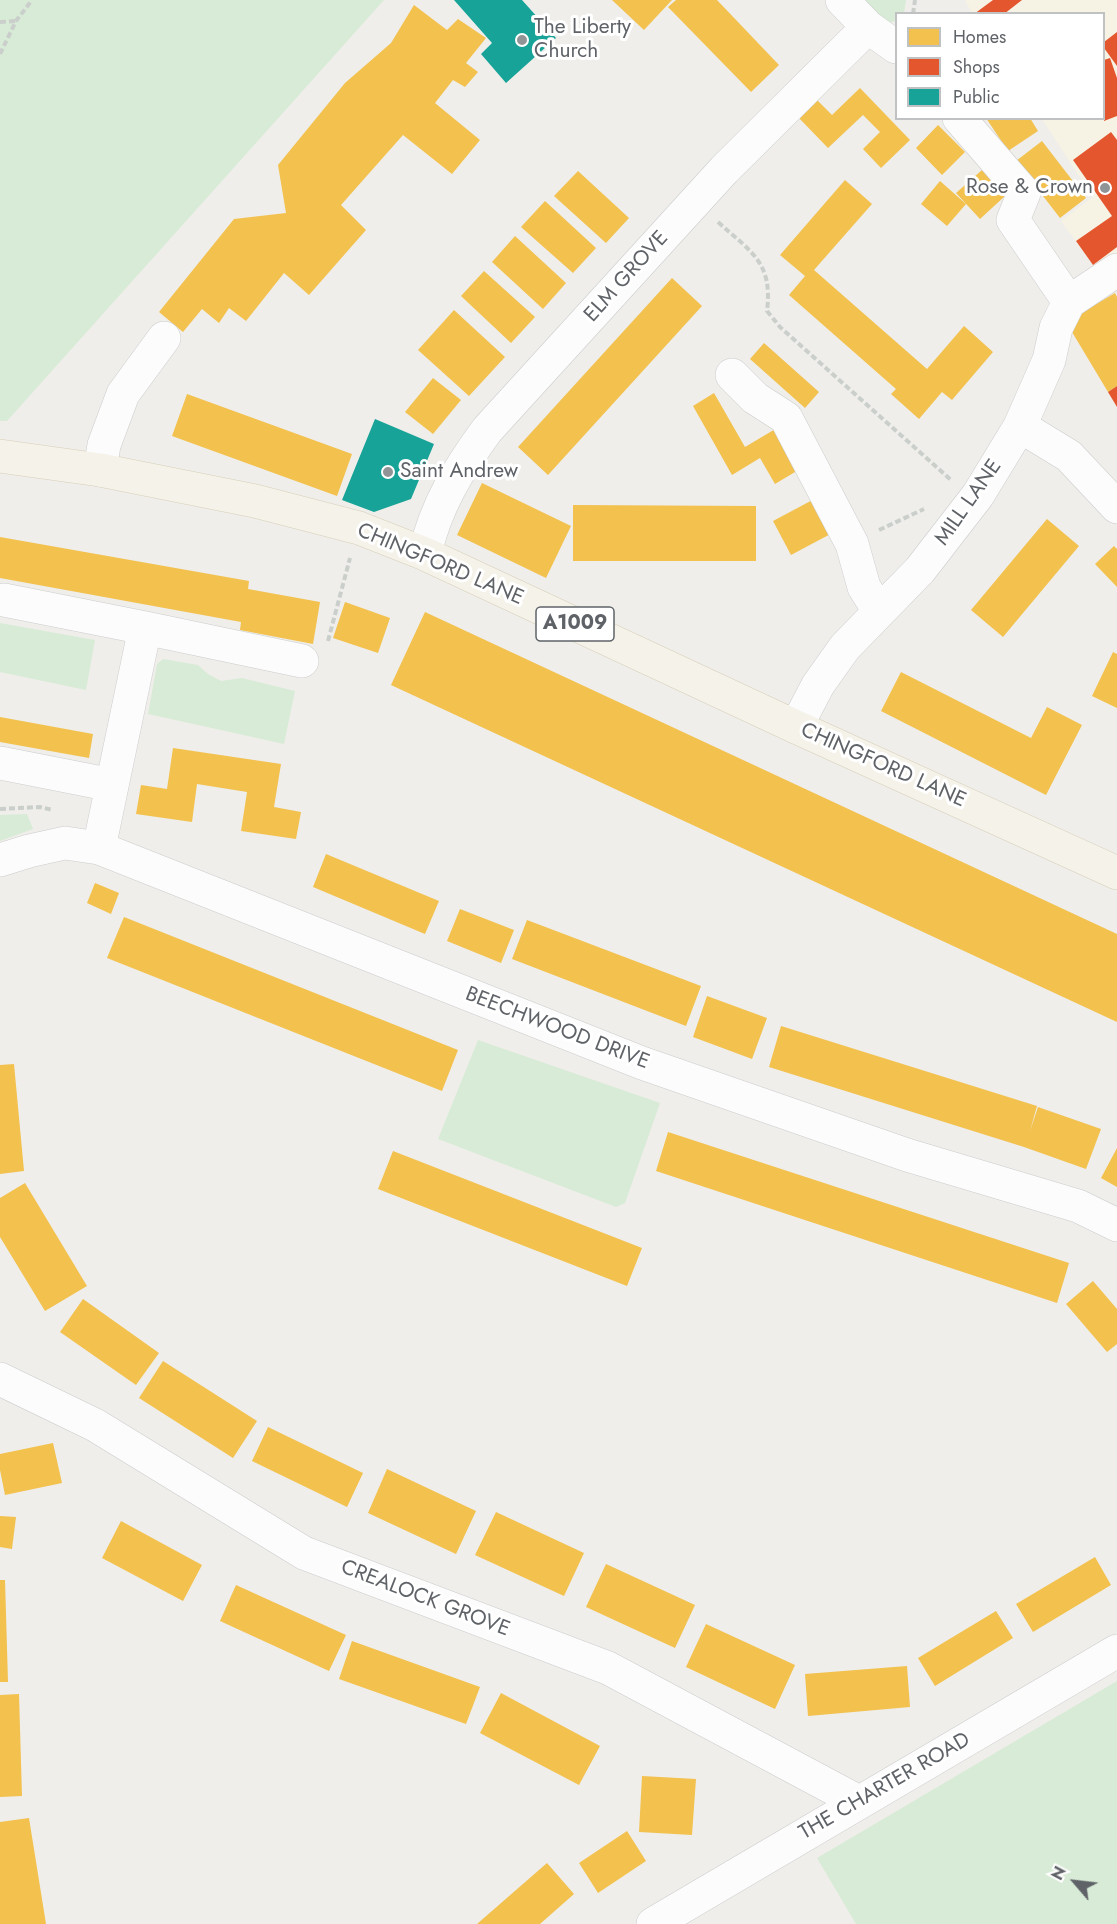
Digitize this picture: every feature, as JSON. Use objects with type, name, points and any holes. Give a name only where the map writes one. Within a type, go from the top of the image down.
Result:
[{"type":"main road","name":"CHINGFORD LANE","points":[[0,456],[100,470],[255,501],[359,528],[425,554],[1117,873]]},
{"type":"street","points":[[842,0],[868,27],[895,46]]},
{"type":"street","name":"ELM GROVE","points":[[425,554],[430,529],[438,509],[459,469],[487,430],[724,170],[868,27]]},
{"type":"street","points":[[961,120],[1024,193],[1013,220],[1069,302],[1117,270]]},
{"type":"street","name":"MILL LANE","points":[[796,727],[824,675],[845,647],[920,570],[974,501],[1020,426],[1049,360],[1056,328],[1069,302]]},
{"type":"street","points":[[100,470],[104,445],[123,394],[164,338]]},
{"type":"street","points":[[732,375],[755,398],[786,418],[852,544],[864,586],[879,611]]},
{"type":"street","points":[[1020,426],[1069,456],[1117,507]]},
{"type":"street","points":[[4,600],[302,661]]},
{"type":"street","points":[[99,848],[145,628]]},
{"type":"street","points":[[0,763],[112,785]]},
{"type":"street","name":"BEECHWOOD DRIVE","points":[[0,860],[65,843],[99,848],[642,1063],[907,1155],[1078,1206],[1117,1225]]},
{"type":"street","name":"CREALOCK GROVE","points":[[0,1379],[94,1425],[304,1553],[608,1668],[859,1802]]},
{"type":"street","name":"THE CHARTER ROAD","points":[[653,1924],[1117,1651]]},
{"type":"path","points":[[0,54],[16,21],[32,0]]},
{"type":"path","points":[[0,22],[16,21]]},
{"type":"path","points":[[695,202],[752,252],[764,269],[769,294],[767,311],[780,327],[974,501]]},
{"type":"path","points":[[852,544],[930,506]]},
{"type":"path","points":[[302,661],[322,661],[352,552]]},
{"type":"shaded area","points":[[965,0],[1117,0],[1117,254],[1096,269],[1061,221],[1093,197],[1043,120],[1105,120],[1105,12],[971,12]]},
{"type":"green space","points":[[0,0],[384,0],[7,421],[0,421]]},
{"type":"green space","points":[[860,0],[906,0],[904,12],[895,12],[895,21],[882,24]]},
{"type":"green space","points":[[0,623],[95,640],[86,690],[0,672]]},
{"type":"green space","points":[[163,659],[198,665],[221,681],[242,678],[295,691],[284,744],[148,714],[157,664]]},
{"type":"green space","points":[[27,814],[33,829],[0,841],[0,815]]},
{"type":"green space","points":[[478,1040],[660,1103],[625,1203],[616,1207],[438,1139]]},
{"type":"green space","points":[[1117,1681],[1117,1924],[856,1924],[817,1858]]},
{"type":"building: Homes","points":[[612,0],[672,0],[644,30]]},
{"type":"building: Homes","points":[[676,0],[717,0],[779,65],[751,92],[668,7]]},
{"type":"building: Homes","points":[[414,5],[447,30],[458,19],[486,38],[466,63],[478,72],[465,87],[453,80],[435,103],[480,140],[452,174],[403,135],[341,205],[366,230],[309,295],[284,273],[246,321],[229,308],[219,323],[202,309],[183,332],[159,312],[234,219],[286,213],[278,165],[345,83],[391,43]]},
{"type":"building: Homes","points":[[860,88],[910,140],[881,168],[863,149],[880,132],[863,115],[828,148],[797,116],[815,98],[832,115]]},
{"type":"building: Homes","points":[[987,120],[1031,120],[1038,131],[1008,151]]},
{"type":"building: Homes","points":[[938,125],[965,152],[942,175],[916,148]]},
{"type":"building: Homes","points":[[1042,141],[1086,198],[1060,218],[1016,161]]},
{"type":"building: Homes","points":[[982,170],[1005,196],[980,219],[956,193]]},
{"type":"building: Homes","points":[[578,171],[629,218],[606,243],[554,196]]},
{"type":"building: Homes","points":[[845,180],[872,204],[814,270],[927,369],[964,326],[993,352],[952,400],[942,392],[919,419],[891,394],[896,389],[789,295],[805,276],[780,255]]},
{"type":"building: Homes","points":[[940,181],[966,204],[947,226],[921,204]]},
{"type":"building: Homes","points":[[545,201],[596,248],[573,273],[521,227]]},
{"type":"building: Homes","points":[[515,236],[566,283],[543,309],[492,262]]},
{"type":"building: Homes","points":[[484,271],[535,317],[511,343],[461,296]]},
{"type":"building: Homes","points":[[672,278],[702,306],[548,475],[518,447]]},
{"type":"building: Homes","points":[[1115,293],[1117,297],[1117,386],[1108,392],[1066,322]]},
{"type":"building: Homes","points":[[454,310],[505,357],[469,396],[418,350]]},
{"type":"building: Homes","points":[[764,343],[819,392],[805,408],[750,359]]},
{"type":"building: Homes","points":[[433,378],[461,400],[433,434],[405,412]]},
{"type":"building: Homes","points":[[714,393],[745,447],[777,428],[800,469],[775,484],[760,458],[732,475],[693,406]]},
{"type":"building: Homes","points":[[187,394],[352,454],[337,496],[172,436]]},
{"type":"building: Homes","points":[[482,483],[571,526],[546,578],[457,535]]},
{"type":"building: Homes","points":[[820,496],[838,530],[791,555],[773,521]]},
{"type":"building: Homes","points":[[573,505],[756,506],[756,561],[573,561]]},
{"type":"building: Homes","points":[[1047,519],[1079,546],[1003,637],[971,610]]},
{"type":"building: Homes","points":[[0,537],[249,581],[248,589],[320,602],[313,644],[240,630],[241,622],[0,578]]},
{"type":"building: Homes","points":[[1114,546],[1117,549],[1117,587],[1095,564]]},
{"type":"building: Homes","points":[[345,602],[390,618],[378,653],[333,638]]},
{"type":"building: Homes","points":[[425,612],[1117,934],[1117,1022],[391,685]]},
{"type":"building: Homes","points":[[1113,652],[1117,654],[1117,708],[1092,696]]},
{"type":"building: Homes","points":[[901,672],[1031,738],[1047,707],[1082,725],[1046,795],[881,711]]},
{"type":"building: Homes","points":[[0,717],[93,734],[89,758],[0,742]]},
{"type":"building: Homes","points":[[173,748],[281,764],[274,807],[301,812],[296,839],[241,831],[247,792],[197,784],[192,822],[136,814],[141,785],[167,789]]},
{"type":"building: Homes","points":[[326,854],[439,901],[425,934],[313,887]]},
{"type":"building: Homes","points":[[95,883],[119,893],[111,914],[87,903]]},
{"type":"building: Homes","points":[[460,909],[514,930],[501,963],[447,941]]},
{"type":"building: Homes","points":[[124,917],[458,1050],[442,1091],[107,958]]},
{"type":"building: Homes","points":[[527,920],[701,986],[686,1026],[512,959]]},
{"type":"building: Homes","points":[[707,996],[767,1018],[752,1059],[693,1037]]},
{"type":"building: Homes","points":[[781,1026],[1037,1106],[1030,1131],[1038,1107],[1101,1129],[1086,1169],[1024,1147],[769,1067]]},
{"type":"building: Homes","points":[[14,1064],[24,1171],[0,1174],[0,1065]]},
{"type":"building: Homes","points":[[668,1132],[1069,1263],[1057,1303],[656,1171]]},
{"type":"building: Homes","points":[[1117,1148],[1117,1187],[1101,1178]]},
{"type":"building: Homes","points":[[393,1151],[642,1248],[627,1286],[378,1189]]},
{"type":"building: Homes","points":[[25,1183],[87,1286],[45,1311],[0,1237],[0,1198]]},
{"type":"building: Homes","points":[[1093,1281],[1117,1309],[1117,1344],[1107,1352],[1066,1304]]},
{"type":"building: Homes","points":[[83,1299],[159,1353],[136,1385],[60,1332]]},
{"type":"building: Homes","points":[[163,1361],[257,1421],[233,1458],[139,1398]]},
{"type":"building: Homes","points":[[268,1427],[363,1473],[347,1507],[252,1461]]},
{"type":"building: Homes","points":[[53,1443],[62,1483],[5,1495],[0,1470],[0,1454]]},
{"type":"building: Homes","points":[[387,1469],[476,1511],[456,1554],[368,1513]]},
{"type":"building: Homes","points":[[496,1512],[584,1553],[564,1596],[475,1555]]},
{"type":"building: Homes","points":[[0,1516],[16,1517],[12,1549],[0,1547]]},
{"type":"building: Homes","points":[[121,1521],[202,1565],[183,1601],[102,1558]]},
{"type":"building: Homes","points":[[1095,1557],[1111,1585],[1033,1632],[1016,1604]]},
{"type":"building: Homes","points":[[606,1564],[695,1605],[675,1648],[586,1607]]},
{"type":"building: Homes","points":[[0,1580],[5,1580],[8,1682],[0,1682]]},
{"type":"building: Homes","points":[[236,1585],[346,1635],[329,1671],[220,1621]]},
{"type":"building: Homes","points":[[996,1611],[1013,1638],[935,1686],[918,1658]]},
{"type":"building: Homes","points":[[706,1624],[795,1665],[775,1709],[686,1667]]},
{"type":"building: Homes","points":[[352,1641],[480,1687],[466,1724],[339,1679]]},
{"type":"building: Homes","points":[[907,1666],[910,1707],[808,1716],[805,1674]]},
{"type":"building: Homes","points":[[501,1693],[600,1746],[579,1785],[480,1733]]},
{"type":"building: Homes","points":[[19,1694],[22,1796],[0,1797],[0,1695]]},
{"type":"building: Homes","points":[[642,1776],[696,1779],[692,1835],[639,1832]]},
{"type":"building: Homes","points":[[29,1818],[46,1924],[0,1924],[0,1822]]},
{"type":"building: Homes","points":[[627,1831],[646,1861],[598,1893],[579,1863]]},
{"type":"building: Homes","points":[[547,1863],[574,1894],[540,1924],[477,1924]]},
{"type":"building: Shops","points":[[993,0],[1022,0],[1007,12],[977,12]]},
{"type":"building: Shops","points":[[1117,32],[1117,66],[1105,49],[1105,41]]},
{"type":"building: Shops","points":[[1110,58],[1117,78],[1117,116],[1104,121],[1105,120],[1105,60]]},
{"type":"building: Shops","name":"Rose & Crown","points":[[1111,132],[1117,140],[1117,247],[1093,265],[1076,241],[1112,216],[1073,160]]},
{"type":"building: Shops","points":[[1117,386],[1117,407],[1108,392]]},
{"type":"building: Public","name":"The Liberty Church","points":[[454,0],[522,0],[556,38],[506,83],[481,54],[492,43]]},
{"type":"building: Public","name":"Saint Andrew","points":[[375,419],[434,444],[411,499],[374,512],[342,500]]},
{"type":"place","name":"The Liberty Church","points":[[522,40]]},
{"type":"place","name":"Rose & Crown","points":[[1105,188]]},
{"type":"place","name":"Saint Andrew","points":[[388,472]]}]
